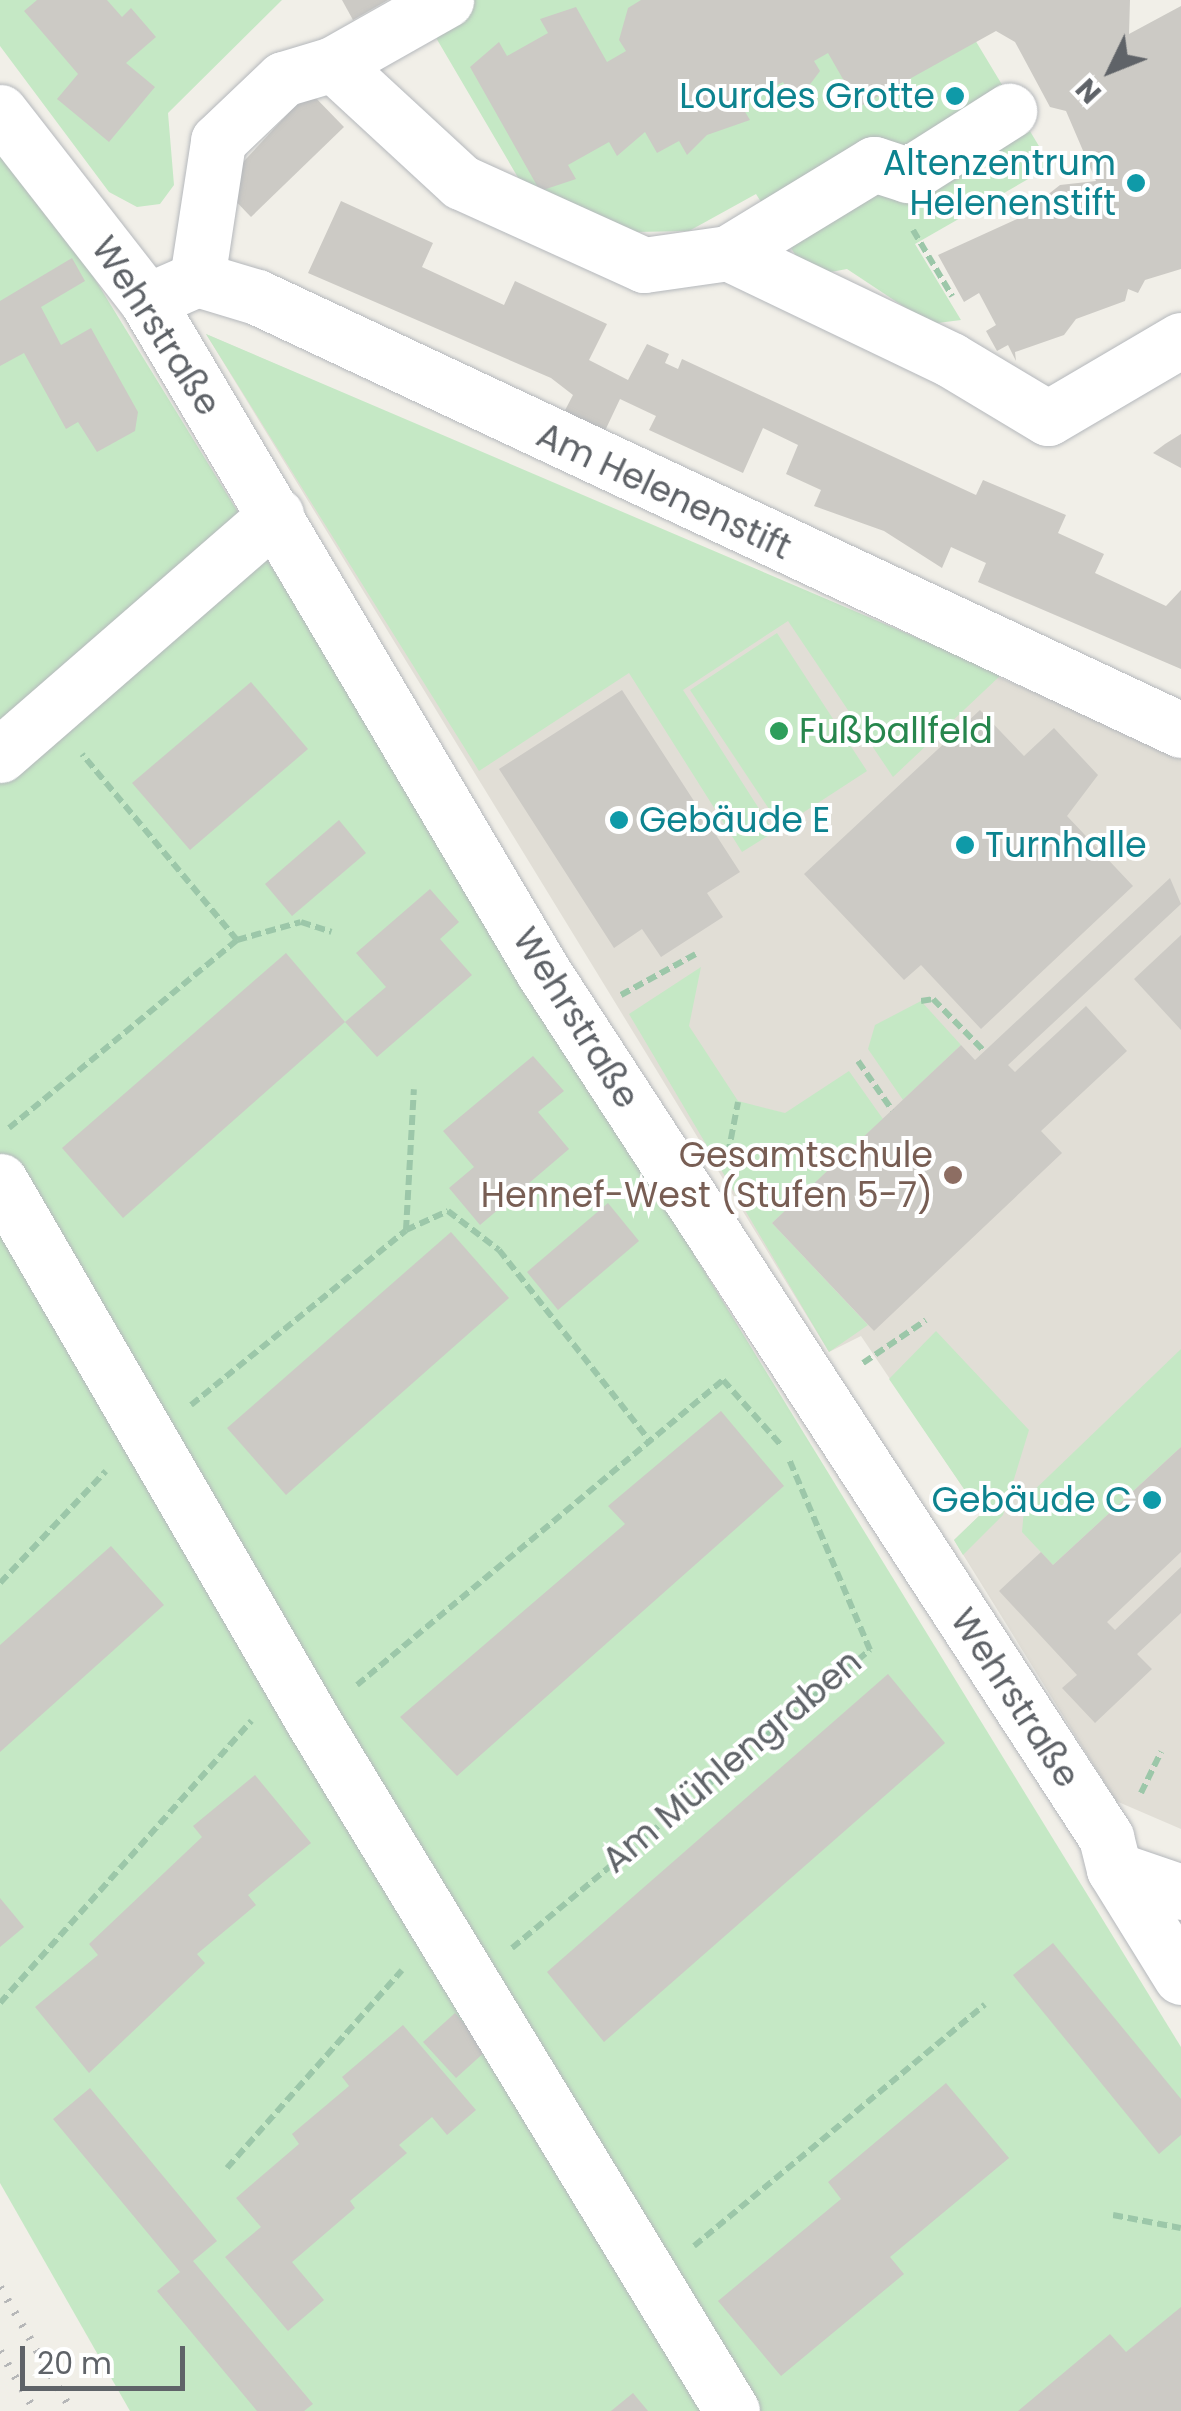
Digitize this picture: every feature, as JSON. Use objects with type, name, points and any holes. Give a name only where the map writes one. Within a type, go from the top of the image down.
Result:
[{"type":"street","points":[[147,302],[197,280],[218,141],[283,79],[333,64],[446,0]]},
{"type":"street","points":[[333,64],[461,182],[644,265],[728,253],[874,164],[908,174],[1009,112]]},
{"type":"street","name":"Wehrstraße","points":[[0,112],[147,302],[576,1020],[1106,1837],[1114,1869],[1181,1976]]},
{"type":"street","points":[[728,253],[952,360],[1048,418],[1181,340]]},
{"type":"street","name":"Am Helenenstift","points":[[197,280],[257,297],[1181,730]]},
{"type":"street","points":[[0,756],[276,514]]},
{"type":"street","points":[[0,1182],[301,1700],[656,2277],[732,2411]]},
{"type":"street","points":[[1114,1869],[1181,1892]]},
{"type":"path","points":[[874,164],[977,338],[952,360]]},
{"type":"path","points":[[50,714],[237,940]]},
{"type":"path","points":[[0,1135],[237,940],[301,922],[331,932]]},
{"type":"path","points":[[576,1020],[696,954]]},
{"type":"path","points":[[921,1001],[933,999],[984,1051]]},
{"type":"path","points":[[858,1061],[892,1110]]},
{"type":"path","points":[[406,1230],[414,1089]]},
{"type":"path","points":[[0,1584],[94,1480],[149,1440],[406,1230],[448,1211],[499,1250],[648,1439]]},
{"type":"path","points":[[816,1394],[926,1320]]},
{"type":"path","name":"Am Mühlengraben","points":[[0,2003],[301,1700],[722,1380],[785,1449],[870,1650],[473,1980]]},
{"type":"path","points":[[227,2168],[439,1928]]},
{"type":"path","points":[[656,2277],[986,2004]]},
{"type":"path","points":[[1113,2216],[1181,2228]]},
{"type":"shaded area","name":"Gesamtschule Hennef-West (Stufen 5-7)","points":[[206,334],[1181,756],[1181,1829],[1116,1801],[954,1540],[981,1514],[861,1336],[829,1352]]},
{"type":"green space","points":[[0,0],[282,0],[168,113],[174,185],[160,204],[137,207],[109,192],[0,46]]},
{"type":"green space","points":[[459,0],[951,0],[1051,166],[915,244],[961,320],[930,324],[847,269],[809,276],[756,194],[689,231],[635,232],[533,203],[435,36],[468,17]]},
{"type":"green space","points":[[0,152],[61,224],[1181,2047],[1181,2411],[130,2411],[0,2183]]},
{"type":"green space","points":[[206,334],[1002,674],[893,777],[788,621],[683,690],[774,832],[742,852],[629,673],[479,771]]},
{"type":"green space","name":"Fußballfeld","points":[[777,633],[867,771],[781,827],[690,690]]},
{"type":"green space","points":[[701,967],[689,1026],[738,1101],[785,1113],[849,1071],[883,1119],[772,1223],[868,1325],[829,1352],[629,1014]]},
{"type":"green space","points":[[921,1001],[961,1045],[903,1100],[868,1049],[875,1025]]},
{"type":"green space","points":[[936,1331],[1029,1430],[1003,1515],[963,1555],[954,1540],[981,1514],[889,1379]]},
{"type":"green space","points":[[1181,1349],[1181,1447],[1053,1565],[1022,1532],[1025,1499]]},
{"type":"building","points":[[37,0],[107,0],[122,17],[131,8],[156,37],[126,63],[155,87],[109,142],[57,99],[78,74],[24,11]]},
{"type":"building","points":[[342,0],[388,0],[353,20]]},
{"type":"building","name":"Altenzentrum Helenenstift","points":[[641,0],[1130,0],[1129,34],[1181,6],[1181,269],[1145,280],[1138,293],[1128,289],[1125,301],[1076,319],[1064,335],[1015,352],[1016,361],[1008,345],[997,351],[986,331],[996,325],[979,293],[964,302],[938,255],[1017,219],[1060,185],[1096,181],[1066,111],[1050,107],[1015,42],[996,31],[859,107],[828,53],[814,61],[820,71],[808,87],[791,96],[783,82],[741,105],[750,120],[707,135],[687,155],[679,141],[657,153],[645,132],[617,156],[609,142],[568,165],[576,179],[540,191],[470,67],[499,42],[507,56],[548,33],[540,19],[576,7],[607,62],[626,51],[619,40],[628,8]]},
{"type":"building","points":[[309,91],[344,127],[251,217],[226,191],[232,174]]},
{"type":"building","points":[[341,201],[433,243],[422,267],[504,305],[515,281],[607,324],[589,360],[628,380],[647,344],[669,354],[665,363],[678,369],[682,359],[976,495],[983,480],[1066,515],[1058,533],[1104,554],[1095,573],[1166,606],[1181,590],[1181,669],[978,582],[986,563],[951,547],[942,568],[884,531],[814,506],[821,490],[786,474],[798,445],[763,428],[743,473],[649,430],[656,416],[620,399],[603,435],[562,416],[573,395],[551,378],[308,273]]},
{"type":"building","points":[[72,258],[85,281],[41,307],[61,345],[91,328],[138,412],[135,431],[97,452],[78,422],[66,429],[24,353],[0,366],[0,301]]},
{"type":"building","points":[[1181,434],[1181,468],[1153,453]]},
{"type":"building","points":[[251,682],[308,749],[190,850],[132,783]]},
{"type":"building","name":"Gebäude E","points":[[622,690],[740,872],[707,893],[723,917],[661,957],[642,929],[614,948],[499,769]]},
{"type":"building","name":"Turnhalle","points":[[980,710],[1024,756],[1054,728],[1098,775],[1067,816],[1133,886],[981,1029],[921,965],[904,980],[804,874]]},
{"type":"building","points":[[339,820],[366,853],[292,916],[265,884]]},
{"type":"building","points":[[1170,878],[1181,904],[1008,1065],[1015,1072],[1086,1006],[1127,1051],[1041,1131],[1062,1153],[874,1331],[772,1223],[961,1045],[975,1060]]},
{"type":"building","points":[[430,889],[459,922],[440,939],[472,975],[377,1057],[345,1022],[386,987],[356,953]]},
{"type":"building","points":[[1181,935],[1181,1030],[1134,979]]},
{"type":"building","points":[[286,953],[345,1022],[123,1218],[62,1148]]},
{"type":"building","points":[[533,1056],[564,1091],[538,1112],[569,1149],[480,1225],[449,1188],[474,1167],[443,1131]]},
{"type":"building","points":[[608,1203],[639,1241],[558,1310],[527,1272]]},
{"type":"building","points":[[451,1232],[509,1298],[286,1495],[227,1428]]},
{"type":"building","points":[[721,1411],[784,1486],[457,1776],[400,1717],[625,1524],[608,1506]]},
{"type":"building","points":[[1181,1447],[1181,1552],[1107,1622],[1115,1630],[1181,1567],[1181,1613],[1137,1654],[1152,1669],[1095,1723],[1062,1688],[1077,1675],[999,1591],[1041,1552],[1053,1565]]},
{"type":"building","points":[[111,1546],[164,1605],[0,1752],[0,1645]]},
{"type":"building","points":[[888,1674],[945,1743],[604,2042],[547,1972]]},
{"type":"building","points":[[255,1775],[311,1843],[248,1895],[256,1905],[197,1954],[205,1963],[89,2073],[35,2007],[98,1955],[89,1944],[202,1837],[193,1826]]},
{"type":"building","points":[[0,1898],[24,1927],[0,1947]]},
{"type":"building","points":[[1053,1943],[1181,2099],[1181,2135],[1159,2154],[1013,1975]]},
{"type":"building","points":[[455,2013],[487,2050],[456,2078],[423,2042]]},
{"type":"building","points":[[403,2025],[476,2110],[447,2135],[432,2117],[399,2145],[407,2153],[350,2201],[355,2208],[292,2262],[324,2300],[288,2331],[225,2257],[261,2227],[236,2198],[299,2144],[292,2134],[349,2086],[342,2077]]},
{"type":"building","points":[[946,2083],[1009,2158],[890,2257],[904,2274],[781,2376],[718,2301],[841,2199],[828,2182]]},
{"type":"building","points":[[90,2088],[217,2241],[193,2261],[313,2404],[304,2411],[257,2411],[157,2291],[180,2272],[53,2119]]},
{"type":"building","points":[[1181,2307],[1181,2411],[1018,2411],[1110,2334],[1126,2352]]},
{"type":"building","points":[[633,2393],[648,2411],[611,2411]]},
{"type":"railway","points":[[0,2287],[72,2411]]},
{"type":"railway","points":[[0,2351],[35,2411]]},
{"type":"place","name":"Lourdes Grotte","points":[[955,96]]},
{"type":"place","name":"Altenzentrum Helenenstift","points":[[1136,183]]},
{"type":"place","name":"Fußballfeld","points":[[779,731]]},
{"type":"place","name":"Gebäude E","points":[[619,820]]},
{"type":"place","name":"Turnhalle","points":[[965,845]]},
{"type":"place","name":"Gesamtschule Hennef-West (Stufen 5-7)","points":[[953,1175]]},
{"type":"place","name":"Gebäude C","points":[[1152,1500]]}]
